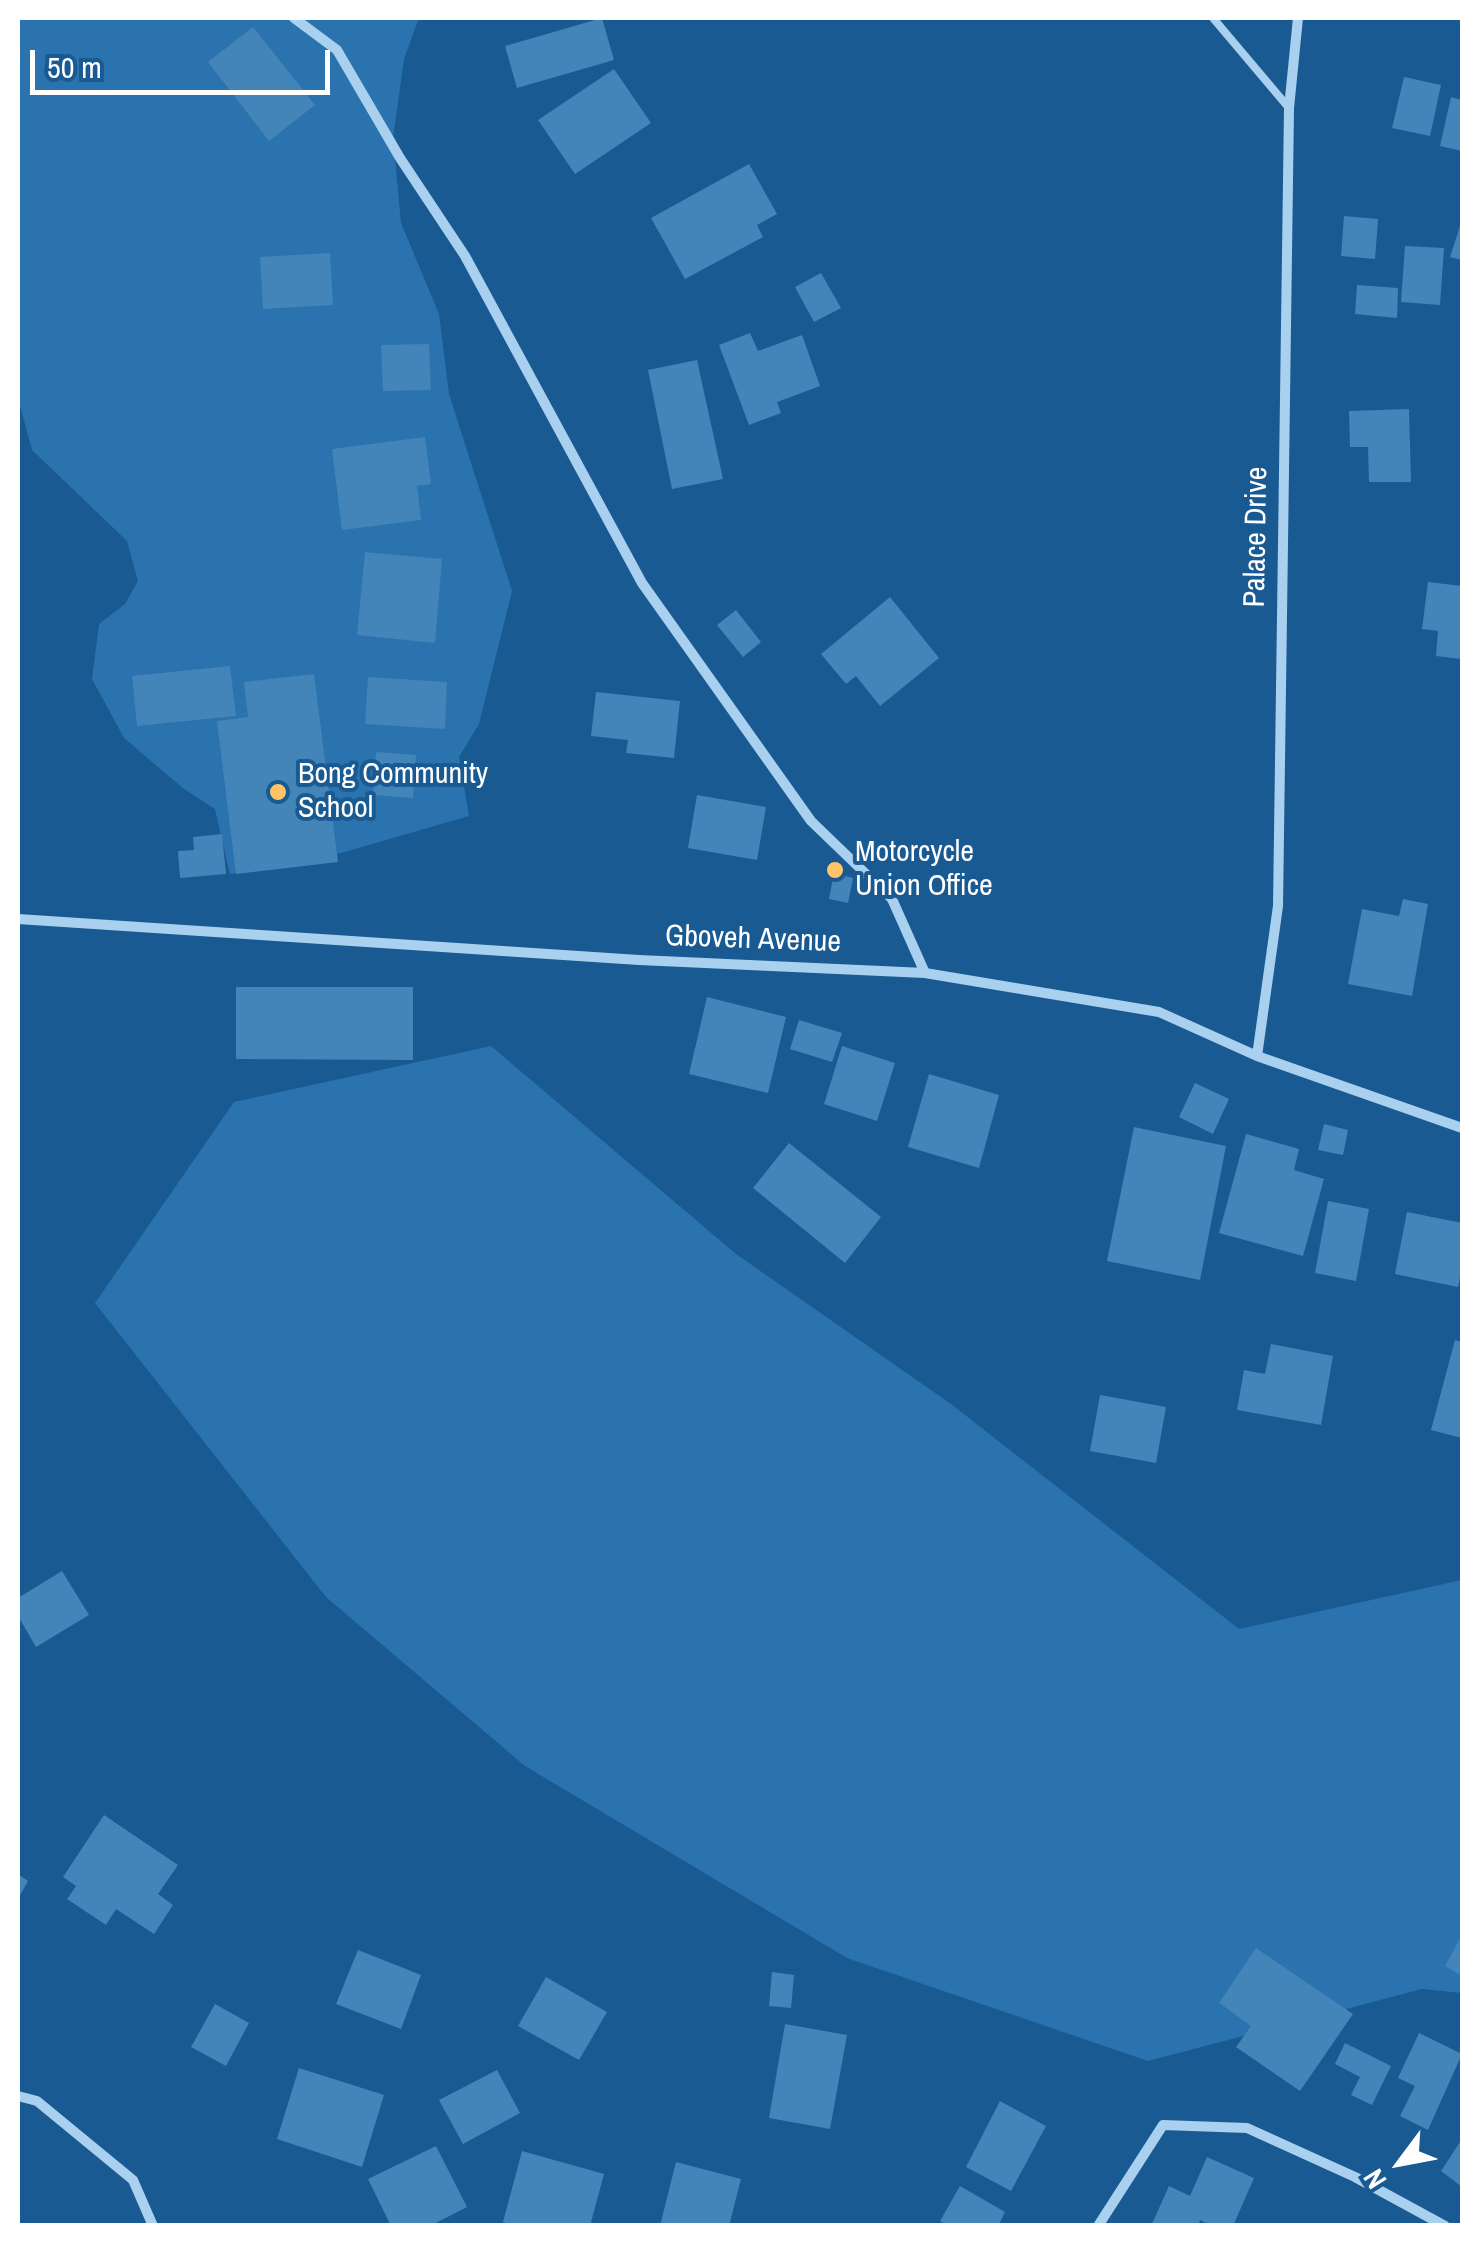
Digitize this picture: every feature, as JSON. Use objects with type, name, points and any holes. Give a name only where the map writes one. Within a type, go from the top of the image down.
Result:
[{"type":"street","points":[[294,18],[337,50],[400,158],[465,256],[642,583],[811,821],[892,899],[926,973]]},
{"type":"street","name":"Palace Drive","points":[[1257,1056],[1278,906],[1290,108],[1298,18]]},
{"type":"street","name":"Gboveh Avenue","points":[[18,919],[638,960],[926,973],[1159,1012],[1257,1056],[1462,1128]]},
{"type":"street","points":[[18,2096],[37,2101],[133,2180],[152,2226]]},
{"type":"street","points":[[1098,2226],[1163,2125],[1248,2128],[1445,2226]]},
{"type":"lane","points":[[1213,18],[1290,108]]},
{"type":"shaded area","points":[[18,18],[419,18],[404,59],[393,138],[401,223],[439,314],[449,394],[512,591],[479,724],[459,757],[469,816],[334,855],[230,874],[215,809],[184,789],[124,738],[92,679],[99,624],[125,604],[138,581],[127,541],[32,450],[18,398]]},
{"type":"shaded area","points":[[491,1046],[736,1254],[951,1404],[1239,1629],[1462,1580],[1462,1993],[1422,1989],[1148,2061],[847,1958],[525,1766],[326,1597],[95,1303],[234,1102]]},
{"type":"building","points":[[602,18],[614,60],[517,88],[505,46]]},
{"type":"building","points":[[253,27],[315,105],[269,141],[208,62]]},
{"type":"building","points":[[614,69],[651,123],[575,174],[538,120]]},
{"type":"building","points":[[1404,77],[1441,85],[1430,136],[1392,128]]},
{"type":"building","points":[[1451,97],[1462,100],[1462,151],[1440,146]]},
{"type":"building","points":[[749,164],[777,214],[757,225],[763,237],[685,279],[651,218]]},
{"type":"building","points":[[1344,216],[1378,219],[1375,259],[1341,256]]},
{"type":"building","points":[[1462,220],[1462,260],[1450,257]]},
{"type":"building","points":[[1405,246],[1444,248],[1440,305],[1401,302]]},
{"type":"building","points":[[330,253],[333,305],[263,309],[260,257]]},
{"type":"building","points":[[821,273],[841,308],[814,322],[795,287]]},
{"type":"building","points":[[1357,285],[1398,288],[1397,318],[1355,314]]},
{"type":"building","points":[[750,333],[758,351],[802,335],[820,386],[777,402],[781,413],[749,425],[719,345]]},
{"type":"building","points":[[429,344],[431,390],[383,391],[381,345]]},
{"type":"building","points":[[697,360],[723,479],[672,489],[648,370]]},
{"type":"building","points":[[1409,409],[1411,482],[1369,482],[1368,447],[1350,447],[1349,411]]},
{"type":"building","points":[[425,437],[431,484],[417,486],[421,520],[342,530],[332,449]]},
{"type":"building","points":[[365,552],[442,559],[435,643],[357,635]]},
{"type":"building","points":[[1428,582],[1462,586],[1462,659],[1436,656],[1438,631],[1422,629]]},
{"type":"building","points":[[890,597],[939,658],[880,706],[856,676],[846,684],[821,654]]},
{"type":"building","points":[[736,610],[761,642],[743,657],[717,625]]},
{"type":"building","points":[[230,666],[236,716],[137,726],[132,676]]},
{"type":"building","name":"Bong Community School","points":[[314,674],[338,862],[236,874],[217,721],[248,717],[244,682]]},
{"type":"building","points":[[368,677],[447,682],[445,729],[365,724]]},
{"type":"building","points":[[596,692],[680,701],[674,758],[626,753],[628,740],[591,736]]},
{"type":"building","points":[[376,752],[416,755],[413,798],[373,795]]},
{"type":"building","points":[[697,795],[766,807],[757,860],[688,848]]},
{"type":"building","points":[[222,834],[226,874],[180,878],[178,851],[194,850],[193,837]]},
{"type":"building","points":[[834,873],[853,878],[848,903],[829,899]]},
{"type":"building","points":[[1403,899],[1428,904],[1412,996],[1348,984],[1362,909],[1399,916]]},
{"type":"building","points":[[236,987],[413,987],[413,1060],[236,1059]]},
{"type":"building","points":[[707,997],[786,1017],[768,1093],[689,1074]]},
{"type":"building","points":[[799,1020],[842,1033],[832,1062],[790,1049]]},
{"type":"building","points":[[842,1046],[895,1063],[877,1121],[824,1104]]},
{"type":"building","points":[[929,1074],[999,1095],[979,1168],[908,1147]]},
{"type":"building","points":[[1195,1083],[1229,1099],[1213,1134],[1179,1117]]},
{"type":"building","points":[[1324,1124],[1348,1130],[1343,1155],[1318,1150]]},
{"type":"building","points":[[1134,1127],[1226,1146],[1200,1280],[1107,1261]]},
{"type":"building","points":[[1246,1134],[1299,1149],[1294,1170],[1324,1179],[1303,1256],[1219,1233]]},
{"type":"building","points":[[789,1143],[881,1217],[845,1263],[753,1188]]},
{"type":"building","points":[[1328,1201],[1369,1209],[1356,1281],[1315,1273]]},
{"type":"building","points":[[1407,1212],[1462,1223],[1458,1287],[1395,1274]]},
{"type":"building","points":[[1455,1340],[1462,1342],[1462,1438],[1431,1430]]},
{"type":"building","points":[[1271,1344],[1333,1356],[1321,1425],[1237,1410],[1244,1370],[1265,1374]]},
{"type":"building","points":[[1100,1395],[1166,1407],[1156,1463],[1090,1451]]},
{"type":"building","points":[[62,1571],[89,1615],[36,1647],[18,1616],[18,1598]]},
{"type":"building","points":[[104,1815],[178,1865],[158,1894],[173,1905],[154,1934],[116,1909],[106,1925],[67,1899],[76,1886],[63,1877]]},
{"type":"building","points":[[18,1874],[28,1881],[18,1899]]},
{"type":"building","points":[[1462,1935],[1462,1976],[1445,1966]]},
{"type":"building","points":[[1256,1948],[1353,2014],[1300,2091],[1236,2047],[1251,2026],[1219,2003]]},
{"type":"building","points":[[358,1950],[421,1975],[401,2029],[336,2004]]},
{"type":"building","points":[[772,1972],[794,1975],[791,2008],[769,2006]]},
{"type":"building","points":[[546,1977],[607,2012],[579,2060],[518,2026]]},
{"type":"building","points":[[215,2004],[249,2023],[226,2066],[191,2047]]},
{"type":"building","points":[[785,2024],[847,2035],[830,2129],[769,2118]]},
{"type":"building","points":[[1419,2033],[1462,2054],[1428,2130],[1400,2116],[1415,2086],[1398,2078]]},
{"type":"building","points":[[1345,2043],[1391,2066],[1372,2105],[1351,2095],[1360,2077],[1335,2064]]},
{"type":"building","points":[[299,2068],[384,2095],[362,2167],[277,2139]]},
{"type":"building","points":[[497,2070],[520,2113],[463,2144],[439,2100]]},
{"type":"building","points":[[1000,2101],[1046,2126],[1011,2191],[966,2167]]},
{"type":"building","points":[[1462,2139],[1462,2187],[1441,2171]]},
{"type":"building","points":[[436,2146],[467,2207],[430,2226],[391,2226],[368,2179]]},
{"type":"building","points":[[522,2151],[604,2174],[590,2226],[517,2226],[503,2222]]},
{"type":"building","points":[[1207,2157],[1254,2178],[1233,2226],[1212,2226],[1200,2220],[1198,2226],[1151,2226],[1169,2186],[1190,2196]]},
{"type":"building","points":[[676,2162],[741,2179],[729,2226],[660,2226]]},
{"type":"building","points":[[960,2186],[1005,2212],[998,2226],[948,2226],[940,2221]]},
{"type":"place","name":"Bong Community School","points":[[278,792]]},
{"type":"place","name":"Motorcycle Union Office","points":[[835,870]]}]
